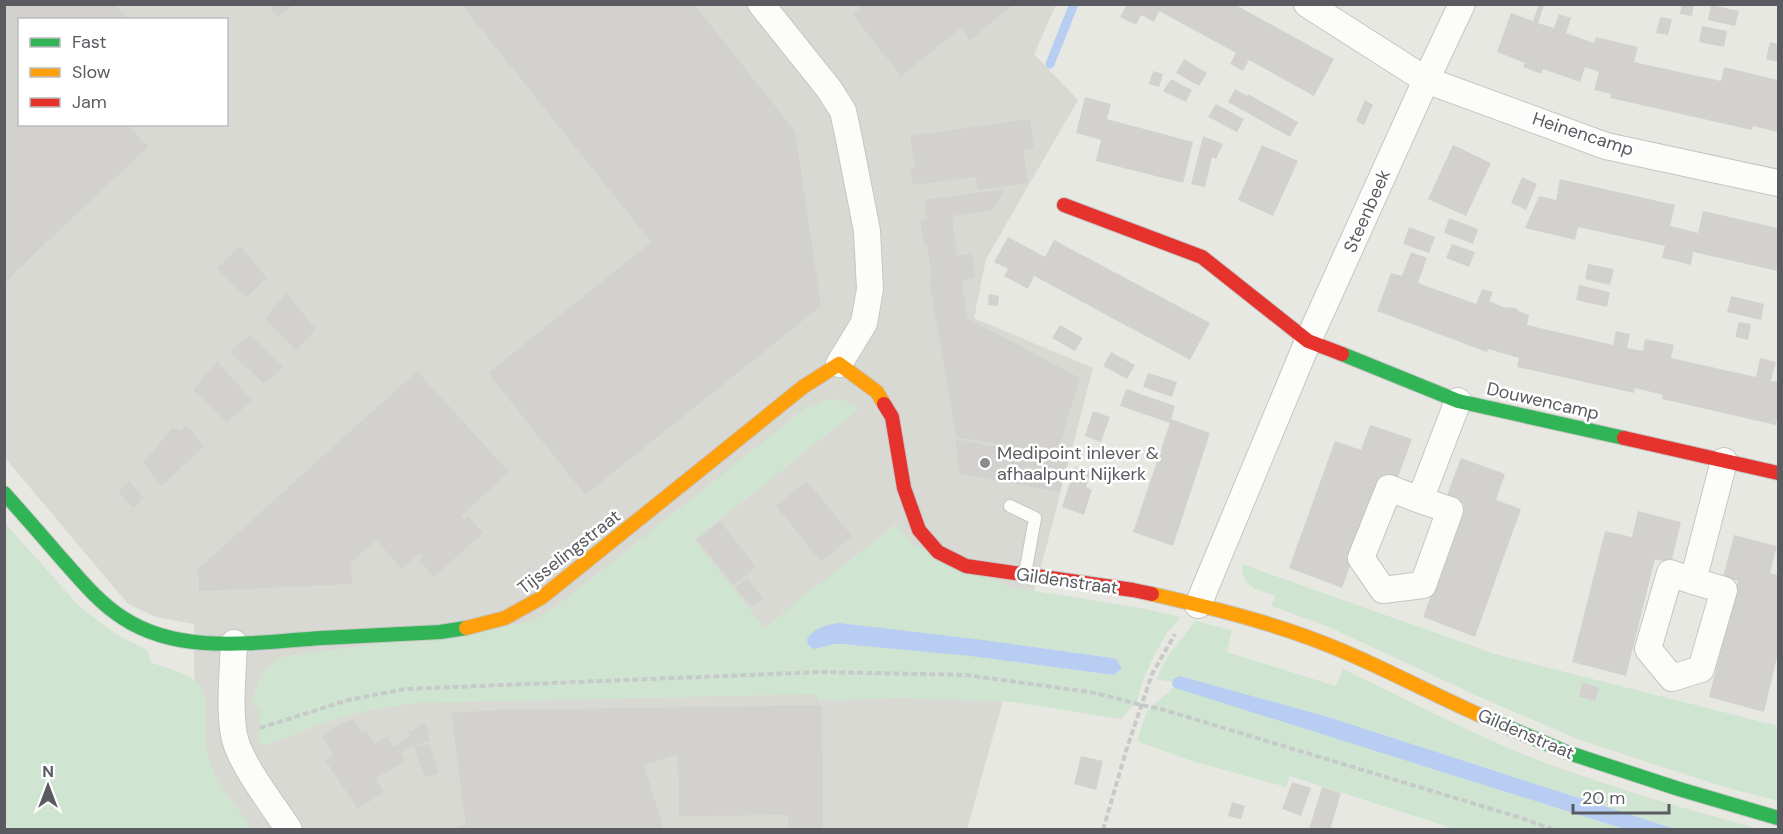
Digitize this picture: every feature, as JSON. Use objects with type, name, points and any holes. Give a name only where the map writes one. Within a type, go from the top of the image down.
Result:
[{"type":"street","points":[[761,4],[829,89],[843,111],[848,134],[867,231],[870,289],[864,323],[839,364]]},
{"type":"street","points":[[1308,4],[1426,80]]},
{"type":"street","name":"Steenbeek","points":[[1198,605],[1308,341],[1462,4]]},
{"type":"street","name":"Heinencamp","points":[[1426,80],[1606,146],[1779,183]]},
{"type":"street","points":[[1064,205],[1202,257],[1308,341]]},
{"type":"street","name":"Douwencamp","points":[[1308,341],[1458,400],[1779,473]]},
{"type":"street","name":"Gildenstraat","points":[[839,364],[877,392],[892,417],[904,488],[919,530],[938,552],[966,566],[1133,590],[1264,623],[1345,652],[1475,713],[1566,752],[1678,789],[1779,818]]},
{"type":"street","name":"Tijsselingstraat","points":[[4,493],[88,590],[125,620],[150,632],[176,640],[198,643],[234,642],[440,632],[471,628],[493,623],[520,612],[542,598],[803,387],[839,364]]},
{"type":"street","points":[[1420,500],[1458,400]]},
{"type":"street","points":[[1693,581],[1724,461]]},
{"type":"street","points":[[234,642],[232,702],[234,736],[246,765],[290,830]]},
{"type":"lane","points":[[1010,506],[1035,518],[1025,575]]},
{"type":"path","points":[[1103,830],[1152,674],[1176,631],[1198,605]]},
{"type":"path","points":[[234,736],[348,700],[405,689],[821,672],[966,675],[1096,693],[1161,709],[1555,830]]},
{"type":"shaded area","points":[[4,5],[1056,5],[1034,54],[1078,100],[986,259],[974,318],[1093,368],[1046,548],[967,829],[237,829],[195,769],[194,624],[156,617],[128,604],[5,458]]},
{"type":"green space","points":[[837,399],[860,408],[694,540],[765,628],[896,524],[910,543],[1010,587],[1181,617],[1167,633],[1154,656],[1144,677],[1137,701],[1121,719],[1013,702],[903,698],[818,701],[818,694],[416,703],[364,711],[264,746],[258,740],[261,707],[252,705],[253,698],[261,677],[276,661],[283,657],[532,622],[561,603],[809,405],[812,408],[823,401]],"holes":[[[839,623],[1112,658],[1116,659],[1122,668],[1114,675],[971,656],[843,644],[814,649],[814,631],[826,625]]]},
{"type":"green space","points":[[4,522],[81,608],[114,633],[147,650],[151,663],[193,679],[202,689],[205,699],[206,743],[210,763],[223,788],[252,829],[5,829]]},
{"type":"green space","points":[[1242,564],[1495,654],[1778,726],[1778,801],[1721,786],[1580,740],[1484,699],[1329,627],[1271,606],[1275,596],[1247,583]]},
{"type":"green space","points":[[1195,621],[1232,630],[1227,652],[1336,686],[1343,669],[1469,730],[1546,763],[1652,799],[1760,829],[1675,829],[1325,716],[1180,676],[1172,682],[1156,679],[1167,657]]},
{"type":"green space","points":[[1174,687],[1624,829],[1455,829],[1290,776],[1286,787],[1195,762],[1139,742],[1138,737],[1147,711]]},
{"type":"water","points":[[839,623],[1112,658],[1116,659],[1122,668],[1114,675],[971,656],[843,644],[814,649],[808,645],[807,639],[813,632]]},
{"type":"water","points":[[1180,676],[1325,716],[1675,829],[1624,829],[1175,688],[1172,685],[1173,679]]},
{"type":"building","points":[[4,4],[115,4],[127,18],[18,18],[18,126],[129,126],[148,147],[4,284]]},
{"type":"building","points":[[268,4],[294,4],[278,17]]},
{"type":"building","points":[[461,4],[694,4],[795,131],[821,306],[585,495],[488,373],[651,242]]},
{"type":"building","points":[[865,4],[1014,4],[970,40],[961,28],[901,76],[852,14]]},
{"type":"building","points":[[1127,4],[1234,4],[1334,59],[1314,96],[1249,60],[1243,71],[1230,64],[1236,53],[1159,11],[1154,22],[1141,15],[1136,25],[1120,17]]},
{"type":"building","points":[[1539,4],[1544,5],[1538,23],[1554,28],[1559,14],[1571,18],[1566,33],[1594,43],[1596,37],[1638,47],[1634,62],[1721,81],[1724,67],[1778,80],[1778,132],[1753,126],[1752,130],[1610,98],[1611,94],[1594,90],[1599,72],[1585,67],[1580,82],[1543,69],[1541,74],[1523,67],[1525,63],[1497,52],[1511,13],[1533,21]]},
{"type":"building","points":[[1682,4],[1694,4],[1692,16],[1680,14]]},
{"type":"building","points":[[1711,5],[1739,11],[1735,26],[1708,20]]},
{"type":"building","points":[[1660,17],[1672,19],[1668,35],[1656,33]]},
{"type":"building","points":[[1702,26],[1727,31],[1724,47],[1699,42]]},
{"type":"building","points":[[1770,42],[1778,44],[1778,62],[1766,59]]},
{"type":"building","points":[[1184,59],[1207,73],[1199,86],[1176,73]]},
{"type":"building","points":[[1153,71],[1163,74],[1159,87],[1149,84]]},
{"type":"building","points":[[1171,79],[1192,90],[1186,102],[1163,91]]},
{"type":"building","points":[[1235,89],[1298,122],[1290,137],[1228,102]]},
{"type":"building","points":[[1085,97],[1111,104],[1107,119],[1193,142],[1183,183],[1096,161],[1101,140],[1076,133]]},
{"type":"building","points":[[1365,100],[1373,105],[1364,125],[1356,121]]},
{"type":"building","points":[[1216,104],[1244,119],[1237,132],[1208,117]]},
{"type":"building","points":[[1030,119],[1034,148],[1023,150],[1028,183],[978,190],[976,177],[913,185],[911,168],[915,168],[910,136]]},
{"type":"building","points":[[1203,136],[1223,144],[1216,159],[1212,157],[1205,187],[1191,184]]},
{"type":"building","points":[[1262,145],[1298,161],[1273,216],[1238,200]]},
{"type":"building","points":[[1453,145],[1491,163],[1466,216],[1428,199]]},
{"type":"building","points":[[1522,177],[1537,184],[1526,210],[1511,203]]},
{"type":"building","points":[[1560,179],[1675,205],[1670,226],[1698,233],[1703,211],[1778,228],[1778,271],[1693,252],[1691,265],[1662,258],[1665,246],[1578,227],[1575,240],[1525,228],[1539,196],[1556,200]]},
{"type":"building","points":[[1005,189],[993,210],[952,216],[957,256],[972,253],[975,278],[962,281],[967,318],[1080,378],[1057,454],[956,437],[929,278],[932,278],[927,244],[924,244],[920,221],[927,220],[924,200]]},
{"type":"building","points":[[1449,218],[1478,229],[1473,244],[1444,233]]},
{"type":"building","points":[[1409,227],[1435,237],[1429,253],[1403,244]]},
{"type":"building","points":[[1008,237],[1045,257],[1054,240],[1210,323],[1190,360],[1034,276],[1028,289],[1004,276],[1008,269],[994,262]]},
{"type":"building","points":[[1452,244],[1475,252],[1469,267],[1446,258]]},
{"type":"building","points":[[240,246],[267,278],[246,298],[217,268]]},
{"type":"building","points":[[1411,252],[1427,258],[1418,283],[1476,304],[1482,289],[1493,292],[1489,301],[1503,307],[1517,308],[1529,315],[1527,325],[1613,345],[1616,331],[1630,334],[1627,348],[1643,351],[1645,339],[1674,345],[1671,358],[1756,377],[1760,358],[1776,362],[1771,381],[1778,382],[1776,425],[1662,399],[1663,395],[1635,388],[1634,393],[1517,367],[1519,358],[1488,349],[1487,352],[1377,311],[1391,273],[1402,276]]},
{"type":"building","points":[[1588,264],[1614,269],[1610,285],[1585,279]]},
{"type":"building","points":[[1579,285],[1610,292],[1607,307],[1576,300]]},
{"type":"building","points":[[286,293],[316,329],[296,351],[265,318]]},
{"type":"building","points":[[989,294],[999,296],[998,306],[988,305]]},
{"type":"building","points":[[1731,296],[1764,304],[1761,320],[1727,312]]},
{"type":"building","points":[[1739,322],[1751,324],[1748,340],[1735,337]]},
{"type":"building","points":[[1060,325],[1083,338],[1075,351],[1052,338]]},
{"type":"building","points":[[250,334],[283,367],[264,384],[230,352]]},
{"type":"building","points":[[1111,352],[1135,365],[1127,379],[1103,366]]},
{"type":"building","points":[[217,361],[252,400],[227,423],[193,390]]},
{"type":"building","points":[[417,371],[509,472],[461,516],[464,520],[468,516],[483,533],[434,577],[419,560],[424,557],[420,553],[402,569],[376,540],[351,563],[352,584],[199,591],[198,569]]},
{"type":"building","points":[[1148,373],[1177,382],[1172,397],[1143,387]]},
{"type":"building","points":[[1126,389],[1175,406],[1171,419],[1210,433],[1173,546],[1133,532],[1170,423],[1120,406]]},
{"type":"building","points":[[1093,411],[1110,417],[1101,442],[1085,436]]},
{"type":"building","points":[[186,425],[204,446],[162,486],[143,463],[172,428],[180,431]]},
{"type":"building","points":[[1370,425],[1412,439],[1397,480],[1383,475],[1342,588],[1289,568],[1335,441],[1361,450]]},
{"type":"building","points":[[955,439],[1069,460],[1059,492],[960,474]]},
{"type":"building","points":[[1461,458],[1505,474],[1496,500],[1521,509],[1475,637],[1423,617],[1464,504],[1446,498]]},
{"type":"building","points":[[1075,467],[1091,472],[1086,487],[1092,490],[1084,515],[1062,507]]},
{"type":"building","points":[[129,481],[144,498],[133,508],[118,492]]},
{"type":"building","points":[[807,481],[852,536],[821,562],[776,506]]},
{"type":"building","points":[[1638,511],[1681,522],[1671,563],[1655,559],[1626,676],[1572,662],[1605,531],[1632,537]]},
{"type":"building","points":[[720,521],[756,567],[734,585],[697,540]]},
{"type":"building","points":[[1734,535],[1777,546],[1770,573],[1778,575],[1778,653],[1764,712],[1709,697],[1738,581],[1723,577]]},
{"type":"building","points":[[747,578],[763,598],[752,607],[735,587]]},
{"type":"building","points":[[1582,683],[1599,687],[1595,701],[1579,697]]},
{"type":"building","points":[[822,705],[823,830],[789,830],[788,815],[679,816],[678,754],[644,765],[664,830],[449,830],[466,824],[451,713],[498,710]]},
{"type":"building","points":[[353,719],[362,733],[366,730],[375,744],[387,736],[394,747],[410,736],[408,733],[425,722],[430,740],[400,754],[405,761],[376,778],[384,792],[358,809],[325,760],[334,755],[322,736]]},
{"type":"building","points":[[430,744],[439,774],[424,777],[414,746]]},
{"type":"building","points":[[1081,756],[1103,761],[1096,790],[1074,784]]},
{"type":"building","points":[[1292,782],[1311,788],[1301,816],[1282,809]]},
{"type":"building","points":[[1322,787],[1341,793],[1330,830],[1312,830],[1309,829]]},
{"type":"building","points":[[1232,802],[1245,806],[1241,819],[1228,816]]},
{"type":"waterway","points":[[1050,64],[1074,4]]},
{"type":"traffic: fast","points":[[1342,354],[1458,401],[1624,438]]},
{"type":"traffic: fast","points":[[4,493],[97,598],[123,618],[146,630],[169,638],[220,644],[440,632],[466,628]]},
{"type":"traffic: fast","points":[[1486,718],[1566,752],[1778,818]]},
{"type":"traffic: slow","points":[[466,628],[505,618],[541,598],[803,387],[839,364],[877,392],[884,404]]},
{"type":"traffic: slow","points":[[1152,594],[1250,618],[1322,642],[1486,718]]},
{"type":"traffic: jam","points":[[1064,205],[1202,257],[1308,341],[1342,354]]},
{"type":"traffic: jam","points":[[884,404],[892,417],[904,488],[919,530],[938,552],[966,566],[1152,594]]},
{"type":"traffic: jam","points":[[1624,438],[1778,473]]},
{"type":"place","name":"Medipoint inlever & afhaalpunt Nijkerk","points":[[985,463]]}]
